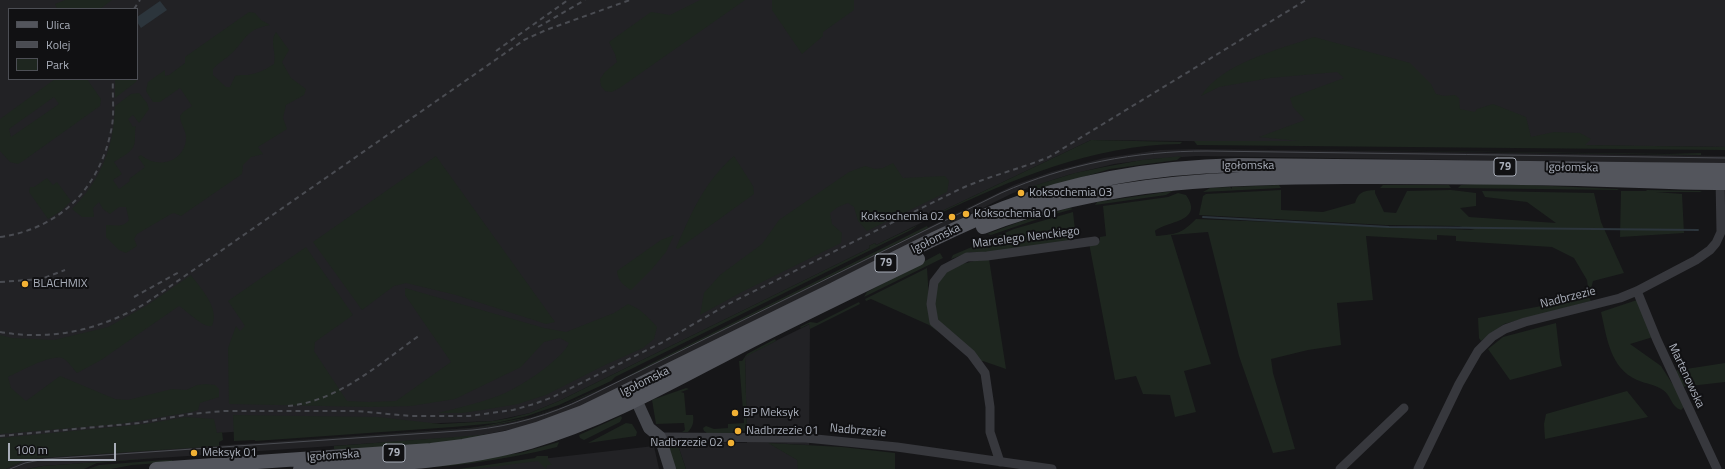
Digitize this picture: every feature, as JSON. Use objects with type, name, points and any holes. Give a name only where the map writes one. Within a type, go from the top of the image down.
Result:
[{"type":"main road","name":"Igołomska","points":[[300,469],[422,461],[496,450],[530,442],[569,429],[633,394],[973,222],[1036,197],[1105,179],[1163,170],[1217,166],[1722,176]]},
{"type":"main road","name":"Igołomska","points":[[156,469],[423,451],[479,444],[519,434],[556,422],[633,394]]},
{"type":"street","name":"Nadbrzezie","points":[[1418,469],[1459,384],[1478,351],[1492,337],[1505,329],[1525,322],[1638,292],[1700,257],[1714,247],[1720,236],[1722,176]]},
{"type":"street","name":"Marcelego Nenckiego","points":[[1000,462],[990,432],[990,408],[985,373],[970,354],[934,322],[931,304],[934,282],[944,269],[967,257],[987,256],[1094,241]]},
{"type":"street","name":"Martenowska","points":[[1638,292],[1657,340],[1717,469]]},
{"type":"street","points":[[633,394],[649,428],[660,437],[670,469]]},
{"type":"street","points":[[1340,469],[1404,408]]},
{"type":"street","name":"Nadbrzezie","points":[[660,437],[806,438],[897,447],[1052,469]]},
{"type":"shaded area","points":[[0,0],[1725,0],[1725,147],[1091,140],[938,213],[935,216],[876,245],[875,243],[869,246],[870,248],[559,401],[530,413],[493,421],[261,430],[145,438],[0,463]]},
{"type":"shaded area","points":[[160,1],[167,10],[141,28],[138,24],[138,16]]},
{"type":"shaded area","points":[[1197,149],[1725,156],[1725,164],[1197,156],[1153,159],[1114,164],[1068,175],[1013,193],[587,404],[533,425],[477,436],[43,466],[27,469],[6,469],[23,461],[41,458],[470,428],[508,423],[533,417],[567,405],[607,386],[1014,185],[1051,172],[1104,158],[1160,150]]},
{"type":"shaded area","points":[[810,324],[809,445],[769,443],[798,460],[798,469],[686,469],[677,442],[747,443],[745,356]]},
{"type":"shaded area","points":[[654,446],[659,469],[461,469],[550,458]]},
{"type":"green space","points":[[65,0],[112,0],[101,8],[57,8],[55,4]]},
{"type":"green space","points":[[700,0],[745,0],[621,87],[612,92],[605,91],[601,86],[600,79],[605,72],[617,62],[609,42],[651,12],[670,15]]},
{"type":"green space","points":[[772,0],[854,0],[854,10],[823,32],[823,36],[802,54],[772,10]]},
{"type":"green space","points":[[249,12],[255,13],[261,20],[270,25],[258,28],[250,33],[232,53],[213,69],[213,75],[226,87],[230,87],[235,76],[258,73],[274,64],[275,55],[273,40],[276,32],[289,50],[282,62],[291,78],[306,89],[304,95],[286,105],[283,118],[287,129],[258,147],[263,154],[251,157],[243,165],[242,174],[181,216],[174,213],[171,214],[137,234],[134,239],[137,246],[126,253],[119,250],[106,237],[106,225],[119,226],[127,223],[129,220],[126,207],[119,207],[110,214],[103,209],[99,202],[93,208],[94,217],[82,217],[72,209],[91,186],[104,162],[112,135],[115,106],[131,94],[139,93],[147,103],[149,109],[139,123],[133,115],[128,119],[133,127],[136,126],[135,140],[133,148],[126,155],[114,162],[122,174],[113,180],[119,189],[145,167],[138,157],[141,155],[154,162],[168,161],[175,159],[184,148],[186,140],[180,116],[192,106],[180,88],[160,102],[153,102],[146,91],[148,82],[165,70],[165,76],[169,75],[185,63],[185,57]]},
{"type":"green space","points":[[1314,37],[1410,63],[1431,84],[1436,94],[1444,96],[1455,95],[1459,98],[1460,109],[1475,112],[1477,109],[1493,104],[1526,117],[1531,137],[1554,132],[1580,133],[1591,139],[1585,145],[1725,147],[1725,150],[1197,145],[1194,141],[1299,141],[1259,137],[1305,120],[1293,107],[1290,98],[1344,78],[1337,72],[1270,78],[1219,87],[1201,96],[1210,85],[1236,66]]},
{"type":"green space","points":[[54,80],[88,80],[101,99],[100,106],[18,164],[10,162],[0,151],[0,119]],"holes":[[[54,97],[59,104],[11,137],[9,129]]]},
{"type":"green space","points":[[115,80],[137,80],[136,82],[115,98]]},
{"type":"green space","points":[[1091,140],[1182,142],[1180,144],[1116,150],[1054,166],[994,189],[935,216],[938,213]]},
{"type":"green space","points":[[1193,148],[1668,154],[1701,153],[1701,155]]},
{"type":"green space","points":[[436,156],[555,322],[546,324],[456,295],[406,283],[394,286],[362,310],[313,242]]},
{"type":"green space","points":[[734,156],[753,186],[754,194],[678,249],[676,248],[687,222],[700,198],[715,176]]},
{"type":"green space","points":[[1182,156],[1177,160],[1110,169],[1042,189],[1035,190],[1033,186],[1075,173],[1104,167],[1142,160]]},
{"type":"green space","points":[[893,163],[903,178],[945,176],[949,181],[947,192],[867,231],[858,221],[854,207],[848,203],[838,207],[830,213],[832,224],[842,233],[841,243],[742,292],[700,315],[704,293],[720,275],[762,244],[779,220],[849,172],[865,166],[875,169],[883,168]]},
{"type":"green space","points":[[47,178],[53,185],[57,182],[71,201],[61,211],[48,219],[29,192],[30,187],[34,187]]},
{"type":"green space","points":[[1487,183],[1619,190],[1458,188],[1461,185]]},
{"type":"green space","points":[[1279,185],[1281,188],[1203,192],[1210,188],[1230,187],[1232,189],[1232,187]]},
{"type":"green space","points":[[1383,185],[1449,185],[1451,188],[1380,188]]},
{"type":"green space","points":[[1281,190],[1281,210],[1323,212],[1355,203],[1358,196],[1362,192],[1375,190],[1384,212],[1396,213],[1407,191],[1451,190],[1476,193],[1476,206],[1460,208],[1469,217],[1556,223],[1527,202],[1485,197],[1482,191],[1594,193],[1601,222],[1624,273],[1593,281],[1589,297],[1587,280],[1574,258],[1552,247],[1456,241],[1456,236],[1437,235],[1437,240],[1366,236],[1373,300],[1337,303],[1341,345],[1308,350],[1271,359],[1273,373],[1295,449],[1273,453],[1239,356],[1208,232],[1171,235],[1211,364],[1184,371],[1196,412],[1175,417],[1170,395],[1143,394],[1136,376],[1115,380],[1089,243],[1100,241],[1100,237],[1106,236],[1103,206],[1168,197],[1178,193],[1186,195],[1191,204],[1191,211],[1182,219],[1155,231],[1156,236],[1169,235],[1178,232],[1186,228],[1196,219],[1475,230],[1458,226],[1386,225],[1199,215],[1203,196],[1206,194]]},
{"type":"green space","points":[[1173,191],[1166,195],[1095,205],[1097,202]]},
{"type":"green space","points":[[1621,191],[1702,191],[1656,192],[1682,194],[1684,233],[1620,237]]},
{"type":"green space","points":[[1069,208],[1073,209],[991,235],[987,234],[1019,222]]},
{"type":"green space","points":[[1073,212],[1075,230],[1072,242],[989,254],[970,252],[951,259],[953,255],[1014,229]]},
{"type":"green space","points":[[918,225],[911,230],[615,377],[611,381],[559,405],[527,416],[496,423],[453,427],[255,441],[234,441],[233,415],[378,417],[441,424],[493,421],[530,413],[559,401],[870,248],[869,246],[875,243],[876,245]]},
{"type":"green space","points":[[927,226],[928,228],[615,383],[650,364]]},
{"type":"green space","points":[[674,235],[666,252],[652,269],[631,290],[621,282],[617,271],[661,240]]},
{"type":"green space","points":[[306,247],[353,315],[315,342],[314,351],[347,401],[396,401],[451,362],[405,295],[405,288],[544,328],[566,332],[614,313],[628,304],[641,311],[657,327],[654,339],[643,348],[605,365],[546,395],[518,404],[462,413],[438,413],[491,399],[516,388],[548,366],[565,350],[569,343],[560,338],[544,342],[521,367],[455,399],[411,406],[371,407],[229,404],[228,348],[236,326],[240,331],[245,326],[228,301]]},
{"type":"green space","points":[[940,253],[943,258],[864,297],[867,292]]},
{"type":"green space","points":[[989,259],[1006,369],[983,361],[981,362],[935,318],[936,290],[940,279],[945,273],[958,265]]},
{"type":"green space","points":[[927,268],[930,315],[937,331],[929,325],[871,299],[866,301],[865,299]]},
{"type":"green space","points":[[191,275],[212,306],[214,319],[212,326],[208,326],[200,322],[179,306],[101,360],[77,373],[66,360],[53,358],[28,367],[8,377],[11,388],[26,401],[60,376],[115,399],[128,400],[172,389],[186,390],[197,385],[206,384],[215,385],[219,389],[219,397],[200,403],[198,410],[192,412],[120,424],[0,434],[0,335],[12,338],[54,340],[108,327],[146,306]]},
{"type":"green space","points":[[1589,297],[1591,301],[1504,324],[1481,341],[1479,338],[1478,318]]},
{"type":"green space","points":[[1637,300],[1653,337],[1630,344],[1661,366],[1677,391],[1684,407],[1681,410],[1673,404],[1666,392],[1663,390],[1628,375],[1615,360],[1611,351],[1601,312]]},
{"type":"green space","points":[[859,302],[860,304],[810,329],[809,324],[801,328],[800,327],[810,322],[817,323]]},
{"type":"green space","points":[[1556,323],[1562,366],[1510,380],[1488,349],[1503,337]]},
{"type":"green space","points":[[775,339],[776,341],[745,357],[747,434],[745,434],[745,431],[733,431],[732,434],[707,433],[704,431],[703,428],[706,426],[714,429],[728,428],[728,424],[744,423],[739,361],[742,361],[747,354]]},
{"type":"green space","points":[[1725,363],[1725,382],[1681,387],[1673,371]]},
{"type":"green space","points":[[606,386],[590,394],[561,406]]},
{"type":"green space","points":[[686,388],[689,389],[681,392],[684,393],[686,415],[693,415],[693,424],[690,430],[688,432],[682,432],[685,430],[684,423],[656,424],[652,400]]},
{"type":"green space","points":[[1627,391],[1648,417],[1545,439],[1544,424],[1546,414]]},
{"type":"green space","points":[[621,416],[622,418],[620,422],[584,440],[580,438],[579,435]]},
{"type":"green space","points":[[186,417],[214,419],[217,433],[222,432],[223,440],[219,442],[219,446],[41,458],[23,461],[6,469],[0,469],[0,438],[145,424]]},
{"type":"green space","points":[[529,417],[506,423],[477,427]]},
{"type":"green space","points":[[626,423],[632,424],[637,432],[636,436],[588,443]]},
{"type":"green space","points":[[477,427],[473,428],[290,441],[470,428]]},
{"type":"green space","points":[[494,434],[466,441],[350,450],[334,449],[334,446]]},
{"type":"green space","points":[[559,442],[557,447],[493,460],[427,468],[383,469],[520,453]]},
{"type":"green space","points":[[671,442],[677,442],[686,469],[675,469],[668,444]]},
{"type":"green space","points":[[768,443],[842,447],[895,453],[895,469],[798,469],[797,460]]},
{"type":"green space","points":[[537,456],[548,456],[548,460],[552,465],[547,465],[546,469],[538,461],[475,469],[459,469],[535,458]]},
{"type":"green space","points":[[165,457],[97,463],[84,469],[27,469],[43,466]]},
{"type":"green space","points":[[172,460],[173,462],[132,465],[111,469],[88,469],[99,465]]},
{"type":"waterway","points":[[1203,217],[1389,227],[1698,230]]},
{"type":"tram line","points":[[10,469],[25,463],[45,459],[473,430],[516,423],[558,410],[585,398],[1001,193],[1051,174],[1102,161],[1154,153],[1207,151],[1725,158]]},
{"type":"railway","points":[[135,8],[140,0]]},
{"type":"railway","points":[[496,51],[568,0]]},
{"type":"railway","points":[[538,27],[585,0]]},
{"type":"railway","points":[[0,332],[38,335],[57,334],[93,326],[129,312],[146,303],[524,40],[546,30],[630,0]]},
{"type":"railway","points":[[0,436],[139,423],[190,414],[224,411],[357,411],[410,416],[469,416],[513,410],[534,404],[553,397],[663,342],[728,304],[960,189],[1049,157],[1306,0]]},
{"type":"railway","points":[[0,237],[21,233],[41,225],[58,215],[73,203],[86,188],[97,171],[105,152],[111,131],[113,112],[113,80]]},
{"type":"railway","points":[[0,282],[41,279],[65,270]]},
{"type":"railway","points":[[134,297],[181,271]]},
{"type":"railway","points":[[288,406],[307,403],[324,397],[358,380],[420,335]]},
{"type":"place","name":"Koksochemia 03","points":[[1021,193]]},
{"type":"place","name":"Koksochemia 01","points":[[966,214]]},
{"type":"place","name":"Koksochemia 02","points":[[952,217]]},
{"type":"place","name":"BLACHMIX","points":[[25,284]]},
{"type":"place","name":"BP Meksyk","points":[[735,413]]},
{"type":"place","name":"Nadbrzezie 01","points":[[738,431]]},
{"type":"place","name":"Nadbrzezie 02","points":[[731,443]]},
{"type":"place","name":"Meksyk 01","points":[[194,453]]}]
